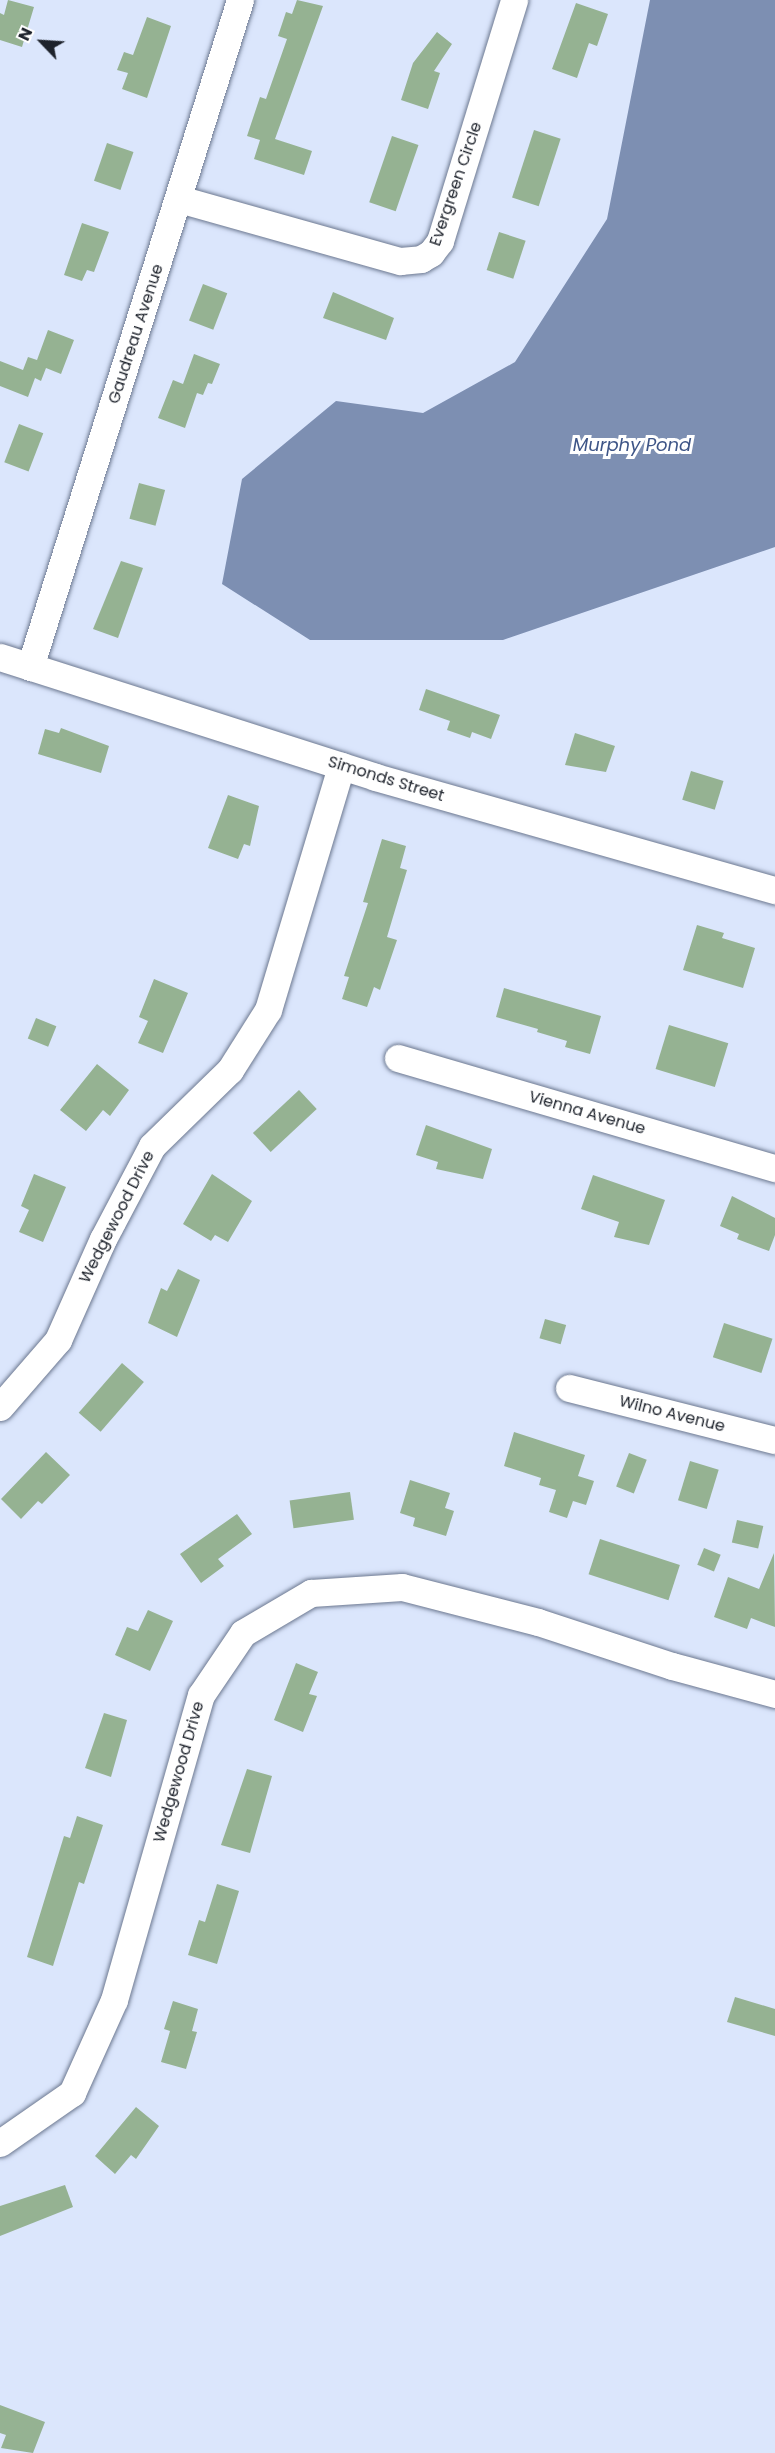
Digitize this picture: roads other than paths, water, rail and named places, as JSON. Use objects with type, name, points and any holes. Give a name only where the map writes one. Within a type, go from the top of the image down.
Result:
[{"type":"street","name":"Gaudreau Avenue","points":[[30,667],[240,0]]},
{"type":"street","name":"Evergreen Circle","points":[[179,199],[400,261],[421,259],[431,253],[440,241],[514,0]]},
{"type":"street","name":"Simonds Street","points":[[0,657],[341,766],[775,890]]},
{"type":"street","name":"Wedgewood Drive","points":[[0,1407],[58,1340],[103,1239],[152,1146],[230,1070],[268,1010],[341,766]]},
{"type":"street","name":"Vienna Avenue","points":[[398,1058],[775,1168]]},
{"type":"street","name":"Wilno Avenue","points":[[569,1388],[775,1440]]},
{"type":"street","name":"Wedgewood Drive","points":[[0,2143],[72,2093],[114,2000],[201,1695],[243,1633],[311,1593],[402,1587],[538,1622],[672,1666],[775,1694]]},
{"type":"water","name":"Murphy Pond","points":[[650,0],[775,0],[775,547],[503,640],[310,640],[222,584],[242,479],[336,401],[423,413],[515,362],[607,219]]}]
